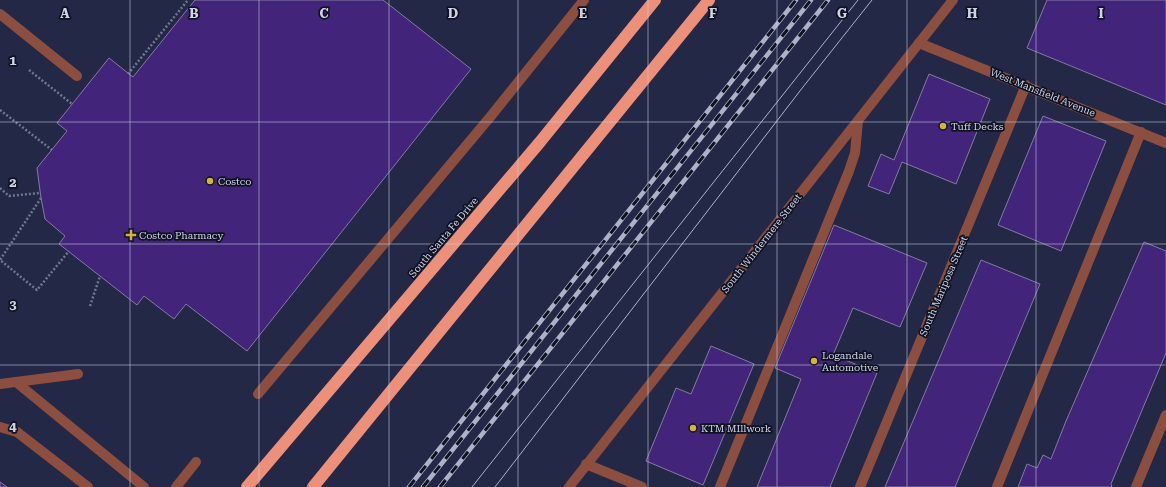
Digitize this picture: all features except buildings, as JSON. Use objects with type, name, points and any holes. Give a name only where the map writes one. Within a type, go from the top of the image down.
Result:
[{"type":"highway","name":"South Santa Fe Drive","points":[[246,487],[540,142],[655,0]]},
{"type":"highway","points":[[313,487],[709,0]]},
{"type":"highway","points":[[318,487],[350,442]]},
{"type":"street","points":[[258,394],[491,116],[584,0]]},
{"type":"street","name":"South Windermere Street","points":[[568,487],[954,0]]},
{"type":"street","points":[[0,14],[78,76]]},
{"type":"street","name":"West Mansfield Avenue","points":[[919,43],[1026,85],[1166,143]]},
{"type":"street","name":"South Mariposa Street","points":[[860,487],[1026,85]]},
{"type":"street","points":[[720,487],[849,171],[856,148],[858,121]]},
{"type":"street","points":[[996,487],[1141,132]]},
{"type":"street","points":[[0,384],[78,374]]},
{"type":"street","points":[[16,382],[144,487]]},
{"type":"street","points":[[1136,487],[1166,415]]},
{"type":"street","points":[[0,427],[17,432],[88,487]]},
{"type":"street","points":[[176,487],[196,462]]},
{"type":"street","points":[[586,464],[642,487]]},
{"type":"path","points":[[128,74],[188,0]]},
{"type":"path","points":[[29,70],[72,104]]},
{"type":"path","points":[[0,110],[52,150]]},
{"type":"path","points":[[0,188],[9,196],[40,193]]},
{"type":"path","points":[[41,198],[0,260],[37,290],[69,251]]},
{"type":"path","points":[[90,306],[100,276]]},
{"type":"tram line","points":[[472,487],[858,0]]},
{"type":"tram line","points":[[495,487],[803,87],[872,0]]},
{"type":"railway","points":[[409,487],[796,0]]},
{"type":"railway","points":[[423,487],[811,0]]},
{"type":"railway","points":[[440,487],[828,0]]},
{"type":"place","name":"Tuff Decks","points":[[943,126]]},
{"type":"place","name":"Costco","points":[[210,181]]},
{"type":"place","name":"Costco Pharmacy","points":[[131,235]]},
{"type":"place","name":"Logandale Automotive","points":[[814,361]]},
{"type":"place","name":"KTM MIllwork","points":[[693,428]]}]
